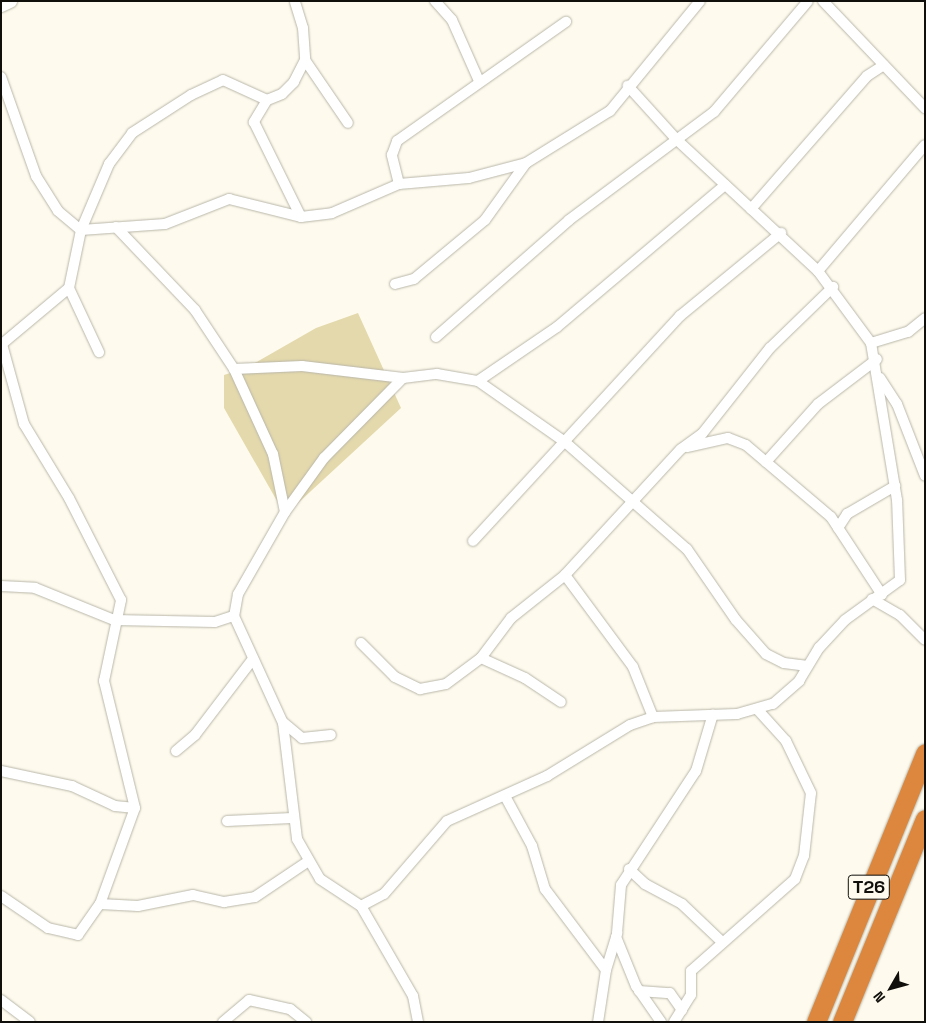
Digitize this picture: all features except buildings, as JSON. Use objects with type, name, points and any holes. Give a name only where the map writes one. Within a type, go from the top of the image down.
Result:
[{"type":"highway","name":"T26","points":[[816,1022],[925,753]]},
{"type":"highway","name":"T26","points":[[842,1022],[925,819]]},
{"type":"street","points":[[1,5],[10,1]]},
{"type":"street","points":[[435,1],[452,20],[479,81]]},
{"type":"street","points":[[1,77],[36,176],[58,211],[81,230],[165,224],[228,199],[301,217],[332,213],[399,184],[469,178],[526,163],[610,111],[628,86],[700,1]]},
{"type":"street","points":[[436,337],[569,220],[714,112],[808,1]]},
{"type":"street","points":[[822,1],[925,108]]},
{"type":"street","points":[[295,2],[304,28],[305,60],[348,123]]},
{"type":"street","points":[[399,184],[392,148],[479,81],[566,22]]},
{"type":"street","points":[[301,217],[254,122],[267,100],[282,94],[305,60]]},
{"type":"street","points":[[751,209],[867,76],[884,65]]},
{"type":"street","points":[[99,352],[69,288],[81,230],[109,164],[132,133],[191,95],[224,80],[267,100]]},
{"type":"street","points":[[361,906],[384,894],[447,821],[547,776],[630,724],[653,717],[758,710],[788,693],[845,620],[872,600],[896,587],[902,571],[895,486],[877,359],[872,343],[833,287],[818,271],[781,233],[751,209],[676,139],[628,86]]},
{"type":"street","points":[[818,271],[925,146]]},
{"type":"street","points":[[395,284],[414,279],[485,220],[526,163]]},
{"type":"street","points":[[478,381],[557,328],[725,185]]},
{"type":"street","points":[[116,227],[195,310],[234,369],[273,454],[285,512]]},
{"type":"street","points":[[473,541],[680,316],[781,233]]},
{"type":"street","points":[[361,643],[395,677],[420,689],[446,684],[481,658],[511,618],[565,575],[681,449],[702,434],[770,348],[833,287]]},
{"type":"street","points":[[1,896],[48,928],[72,935],[82,932],[100,904],[136,808],[104,681],[114,620],[120,600],[69,498],[24,424],[2,344],[8,336],[69,288]]},
{"type":"street","points":[[872,343],[908,332],[925,318]]},
{"type":"street","points":[[766,462],[818,404],[877,359]]},
{"type":"street","points":[[234,369],[302,366],[403,378],[437,374],[478,381],[565,442],[698,560],[722,601],[766,654],[784,663],[808,666]]},
{"type":"street","points":[[879,376],[898,404],[925,476]]},
{"type":"street","points":[[403,378],[324,458],[285,512],[238,594],[234,616],[283,723],[292,780],[292,818],[307,862],[320,879],[361,906],[413,996],[417,1021]]},
{"type":"street","points":[[681,449],[736,438],[817,502],[838,528],[882,594]]},
{"type":"street","points":[[838,528],[848,514],[895,486]]},
{"type":"street","points":[[565,575],[633,667],[653,717]]},
{"type":"street","points":[[1,586],[35,588],[114,620],[215,622],[234,616]]},
{"type":"street","points":[[872,600],[900,615],[925,640]]},
{"type":"street","points":[[481,658],[525,678],[561,702]]},
{"type":"street","points":[[176,751],[195,735],[253,659]]},
{"type":"street","points":[[674,1022],[691,995],[691,971],[795,879],[804,856],[811,793],[786,741],[758,710]]},
{"type":"street","points":[[598,1022],[606,970],[616,937],[621,885],[629,868],[696,771],[712,714]]},
{"type":"street","points":[[283,723],[302,738],[331,735]]},
{"type":"street","points":[[1,771],[72,786],[115,806],[136,808]]},
{"type":"street","points":[[505,796],[532,846],[545,889],[606,970]]},
{"type":"street","points":[[227,821],[292,818]]},
{"type":"street","points":[[100,904],[138,906],[193,895],[224,902],[256,896],[307,862]]},
{"type":"street","points":[[629,868],[645,884],[682,904],[722,942]]},
{"type":"street","points":[[616,937],[639,991],[662,1022]]},
{"type":"street","points":[[639,991],[670,993],[682,1010]]},
{"type":"street","points":[[1,1000],[30,1022]]},
{"type":"street","points":[[223,1022],[249,1000],[290,1009],[306,1022]]},
{"type":"shaded area","points":[[358,313],[401,408],[285,515],[224,408],[224,375],[246,368],[316,328]]}]
